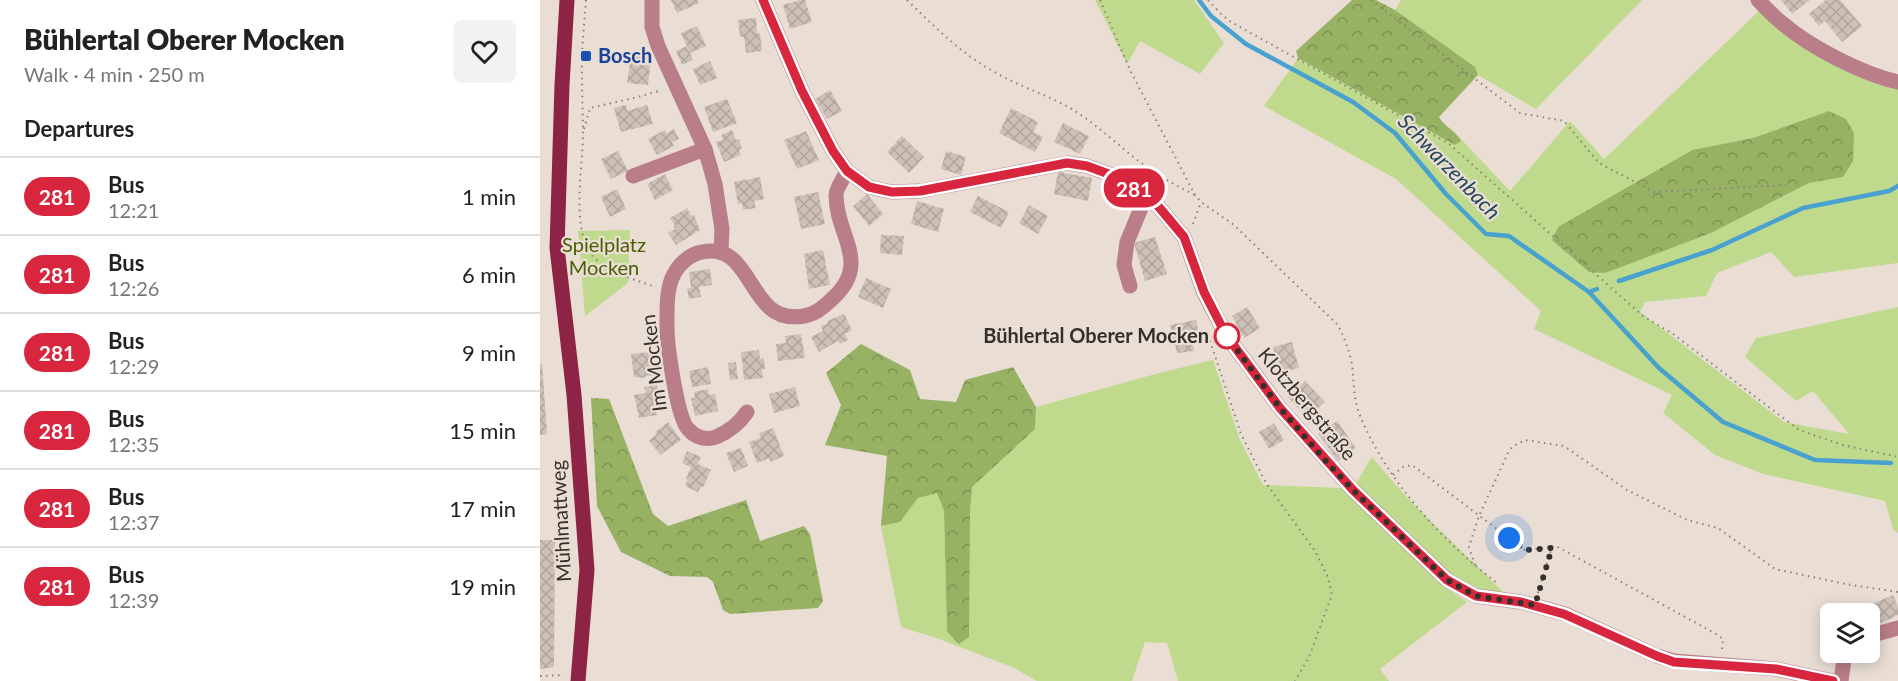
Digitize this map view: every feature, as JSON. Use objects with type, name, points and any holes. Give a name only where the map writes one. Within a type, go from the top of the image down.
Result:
[{"type":"main road","name":"Mühlmattweg","points":[[567,0],[557,248],[574,395],[587,570],[578,678]]},
{"type":"street","points":[[652,0],[652,27],[658,46],[705,149],[715,184],[722,229],[721,252],[741,267],[757,293],[771,309],[787,317],[806,316],[819,311],[839,293],[850,274],[852,260],[838,214],[836,193],[847,171]]},
{"type":"street","name":"Klotzbergstraße","points":[[763,0],[802,91],[833,151],[847,171],[869,187],[892,192],[920,191],[1067,163],[1087,166],[1117,177],[1158,206],[1184,237],[1204,292],[1226,335],[1280,408],[1353,490],[1447,580],[1476,596],[1528,603],[1564,614],[1674,662],[1776,669],[1833,681]]},
{"type":"street","points":[[1758,0],[1783,24],[1848,65],[1898,82]]},
{"type":"street","points":[[633,176],[705,149]]},
{"type":"street","points":[[1130,286],[1124,266],[1127,242],[1146,196]]},
{"type":"street","name":"Im Mocken","points":[[721,252],[705,251],[688,258],[673,275],[669,291],[667,330],[677,397],[682,420],[687,429],[698,437],[710,439],[727,432],[740,423],[747,412]]},
{"type":"street","points":[[1880,633],[1898,628]]},
{"type":"street","points":[[1841,681],[1843,663]]},
{"type":"street","points":[[1724,666],[1735,681]]},
{"type":"path","points":[[586,0],[582,77],[583,135],[579,186],[582,235],[595,258],[625,277],[669,291]]},
{"type":"path","points":[[907,0],[944,37],[972,58],[1000,75],[1071,108],[1137,160],[1170,183],[1195,195]]},
{"type":"path","points":[[1100,0],[1130,70],[1195,195],[1201,202],[1234,225],[1338,325],[1352,363],[1354,396],[1359,414],[1377,449],[1410,500],[1476,567],[1528,603],[1552,548]]},
{"type":"path","points":[[1208,0],[1221,15],[1231,22],[1448,143],[1643,316],[1673,334],[1799,430],[1843,445],[1898,457]]},
{"type":"path","points":[[1371,0],[1520,113],[1564,121],[1599,163],[1654,192],[1786,185]]},
{"type":"path","points":[[583,135],[590,108],[676,85]]},
{"type":"path","points":[[1207,330],[1241,434],[1266,483],[1315,550],[1328,577],[1332,595],[1309,657],[1295,681]]},
{"type":"path","points":[[1476,567],[1469,547],[1479,516],[1512,447],[1525,440],[1564,446],[1627,490],[1687,520],[1718,528],[1775,569],[1845,584],[1898,592]]},
{"type":"path","points":[[1393,475],[1403,467],[1412,465],[1525,550],[1556,546],[1718,635],[1723,639],[1724,666]]},
{"type":"path","points":[[540,676],[556,674],[578,678]]},
{"type":"green space","points":[[1095,0],[1194,0],[1224,43],[1200,74],[1140,41],[1127,64]]},
{"type":"green space","points":[[1352,0],[1376,0],[1395,10],[1475,67],[1478,75],[1439,117],[1461,141],[1455,145],[1298,58],[1296,51]]},
{"type":"green space","points":[[1401,0],[1642,0],[1536,109],[1478,75],[1474,67],[1395,10]]},
{"type":"green space","points":[[1759,11],[1808,47],[1842,68],[1860,77],[1898,89],[1898,263],[1794,277],[1771,252],[1717,273],[1706,296],[1645,302],[1640,312],[1784,422],[1849,434],[1813,391],[1796,401],[1745,357],[1756,338],[1898,307],[1898,533],[1893,529],[1885,501],[1763,474],[1715,455],[1663,413],[1672,395],[1534,329],[1541,311],[1396,179],[1264,106],[1298,58],[1455,145],[1460,141],[1459,137],[1510,191],[1570,121],[1604,159]],"holes":[[[1829,111],[1843,177],[1809,183],[1711,233],[1552,240],[1558,227],[1692,150],[1753,138]]]},
{"type":"green space","points":[[1829,111],[1846,119],[1854,133],[1853,161],[1843,177],[1809,183],[1711,233],[1605,273],[1589,272],[1552,240],[1558,227],[1692,150],[1753,138]]},
{"type":"green space","name":"Spielplatz Mocken","points":[[630,230],[628,283],[585,316],[578,231]]},
{"type":"green space","points":[[861,344],[910,370],[920,399],[956,402],[965,380],[1013,367],[1036,407],[1035,429],[972,487],[969,637],[959,644],[947,632],[944,511],[937,493],[918,498],[900,522],[881,526],[887,456],[825,445],[841,405],[826,373]]},
{"type":"green space","points":[[1213,360],[1240,440],[1263,485],[1343,488],[1438,582],[1467,602],[1380,669],[1389,681],[1178,681],[1167,643],[1145,642],[1132,681],[1037,681],[1012,667],[901,627],[881,526],[900,522],[918,498],[937,492],[944,511],[947,632],[959,644],[972,487],[1034,429],[1036,407]]},
{"type":"green space","points":[[591,398],[609,399],[653,514],[668,526],[746,500],[760,541],[804,526],[810,534],[823,601],[818,608],[730,614],[723,610],[713,582],[707,577],[670,576],[621,552],[597,506]]},
{"type":"green space","points":[[1372,457],[1420,511],[1506,595],[1472,588],[1452,575],[1355,485]]},
{"type":"building","points":[[671,0],[697,0],[699,3],[677,13]]},
{"type":"building","points":[[805,0],[812,22],[790,29],[783,5]]},
{"type":"building","points":[[1781,0],[1810,0],[1792,14]]},
{"type":"building","points":[[1826,0],[1840,0],[1862,26],[1842,42],[1825,21],[1819,26],[1809,14]]},
{"type":"building","points":[[756,18],[757,34],[760,33],[762,51],[746,53],[744,37],[740,37],[738,20]]},
{"type":"building","points":[[697,26],[706,46],[690,53],[693,60],[682,65],[676,51],[687,46],[681,33]]},
{"type":"building","points":[[631,56],[651,58],[648,85],[627,83]]},
{"type":"building","points":[[710,61],[717,78],[700,85],[693,69]]},
{"type":"building","points":[[830,90],[842,111],[827,119],[815,99]]},
{"type":"building","points":[[727,99],[737,123],[713,132],[704,107]]},
{"type":"building","points":[[626,105],[627,111],[647,105],[653,124],[621,132],[614,108]]},
{"type":"building","points":[[1011,108],[1038,122],[1033,132],[1043,137],[1035,152],[999,133]]},
{"type":"building","points":[[1063,123],[1089,136],[1080,154],[1054,142]]},
{"type":"building","points":[[674,129],[679,139],[672,142],[674,146],[657,155],[648,139],[665,130],[667,133]]},
{"type":"building","points":[[732,130],[736,140],[739,139],[741,155],[724,162],[716,142],[723,140],[721,135]]},
{"type":"building","points":[[806,131],[819,160],[797,169],[784,140]]},
{"type":"building","points":[[902,136],[924,157],[909,173],[887,152]]},
{"type":"building","points":[[618,151],[628,171],[611,179],[601,159]]},
{"type":"building","points":[[946,151],[966,157],[961,175],[941,169]]},
{"type":"building","points":[[1058,172],[1092,178],[1088,201],[1054,194]]},
{"type":"building","points":[[665,174],[673,190],[655,200],[647,184]]},
{"type":"building","points":[[760,177],[764,199],[754,201],[756,208],[743,210],[742,203],[738,204],[734,182]]},
{"type":"building","points":[[617,189],[626,209],[610,217],[601,197]]},
{"type":"building","points":[[818,192],[825,224],[801,229],[794,197]]},
{"type":"building","points":[[867,194],[883,214],[869,226],[853,206]]},
{"type":"building","points":[[978,196],[1009,212],[1001,228],[970,212]]},
{"type":"building","points":[[917,201],[944,209],[938,232],[911,224]]},
{"type":"building","points":[[1029,205],[1048,216],[1038,234],[1019,223]]},
{"type":"building","points":[[687,208],[691,216],[694,215],[700,230],[676,245],[668,233],[675,229],[670,218]]},
{"type":"building","points":[[881,235],[904,236],[902,255],[880,253]]},
{"type":"building","points":[[1155,237],[1167,274],[1145,281],[1134,243]]},
{"type":"building","points":[[823,250],[830,285],[809,289],[804,254]]},
{"type":"building","points":[[710,269],[712,285],[699,287],[701,297],[689,299],[687,289],[691,288],[689,272]]},
{"type":"building","points":[[866,278],[891,289],[883,308],[858,297]]},
{"type":"building","points":[[1247,307],[1260,328],[1244,338],[1232,316]]},
{"type":"building","points":[[844,314],[852,330],[845,334],[848,340],[840,344],[838,341],[819,352],[811,337],[823,331],[821,326],[828,323],[827,321]]},
{"type":"building","points":[[1196,320],[1199,334],[1191,336],[1194,351],[1177,353],[1170,325]]},
{"type":"building","points":[[801,334],[805,358],[778,361],[776,344],[786,343],[785,336]]},
{"type":"building","points":[[1292,342],[1299,368],[1280,373],[1273,347]]},
{"type":"building","points":[[759,350],[760,359],[764,358],[763,378],[744,380],[741,352]]},
{"type":"building","points":[[652,352],[654,375],[645,378],[634,377],[631,354]]},
{"type":"building","points":[[736,362],[738,379],[730,380],[728,363]]},
{"type":"building","points":[[540,364],[542,364],[547,434],[540,435]]},
{"type":"building","points":[[708,367],[711,384],[692,387],[689,371]]},
{"type":"building","points":[[1305,381],[1325,402],[1307,418],[1288,397]]},
{"type":"building","points":[[657,385],[658,391],[653,392],[657,415],[639,418],[634,395],[646,393],[644,387]]},
{"type":"building","points":[[795,387],[800,406],[774,413],[769,394]]},
{"type":"building","points":[[708,389],[709,395],[715,394],[718,411],[695,416],[691,398],[695,398],[694,392]]},
{"type":"building","points":[[1337,421],[1356,448],[1338,461],[1318,434]]},
{"type":"building","points":[[668,422],[681,440],[660,455],[649,440]]},
{"type":"building","points":[[1274,423],[1284,440],[1269,449],[1259,432]]},
{"type":"building","points":[[773,428],[784,456],[770,462],[769,458],[757,463],[749,442],[761,438],[759,433]]},
{"type":"building","points":[[741,448],[748,466],[734,472],[726,453]]},
{"type":"building","points":[[687,451],[701,457],[698,464],[711,470],[698,492],[685,486],[691,467],[682,463]]},
{"type":"building","points":[[540,540],[555,540],[554,667],[540,669]]},
{"type":"building","points":[[1893,595],[1898,607],[1898,615],[1881,623],[1880,603],[1874,603]]},
{"type":"waterway","name":"Schwarzenbach","points":[[1199,0],[1211,16],[1246,44],[1353,102],[1395,133],[1446,194],[1486,234],[1509,236],[1589,292]]},
{"type":"waterway","name":"Schwarzenbach","points":[[1619,281],[1712,250],[1803,208],[1889,191],[1898,186]]},
{"type":"waterway","name":"Schwarzenbach","points":[[1597,289],[1589,292],[1659,368],[1723,422],[1815,460],[1891,463]]},
{"type":"bus line","name":"281","points":[[763,0],[768,7],[802,91],[833,151],[847,171],[869,187],[892,192],[920,191],[1067,163],[1087,166],[1117,177],[1158,206],[1184,237],[1204,292],[1226,335],[1280,408],[1353,490],[1447,580],[1476,596],[1521,602],[1564,614],[1674,662],[1776,669],[1833,681]]},
{"type":"place","name":"Bosch","points":[[586,56]]},
{"type":"place","name":"Bühlertal Oberer Mocken","points":[[1227,336]]},
{"type":"route","points":[[1227,336],[1280,408],[1325,460],[1447,580],[1476,596],[1535,605],[1552,548],[1525,550],[1509,538]]}]
